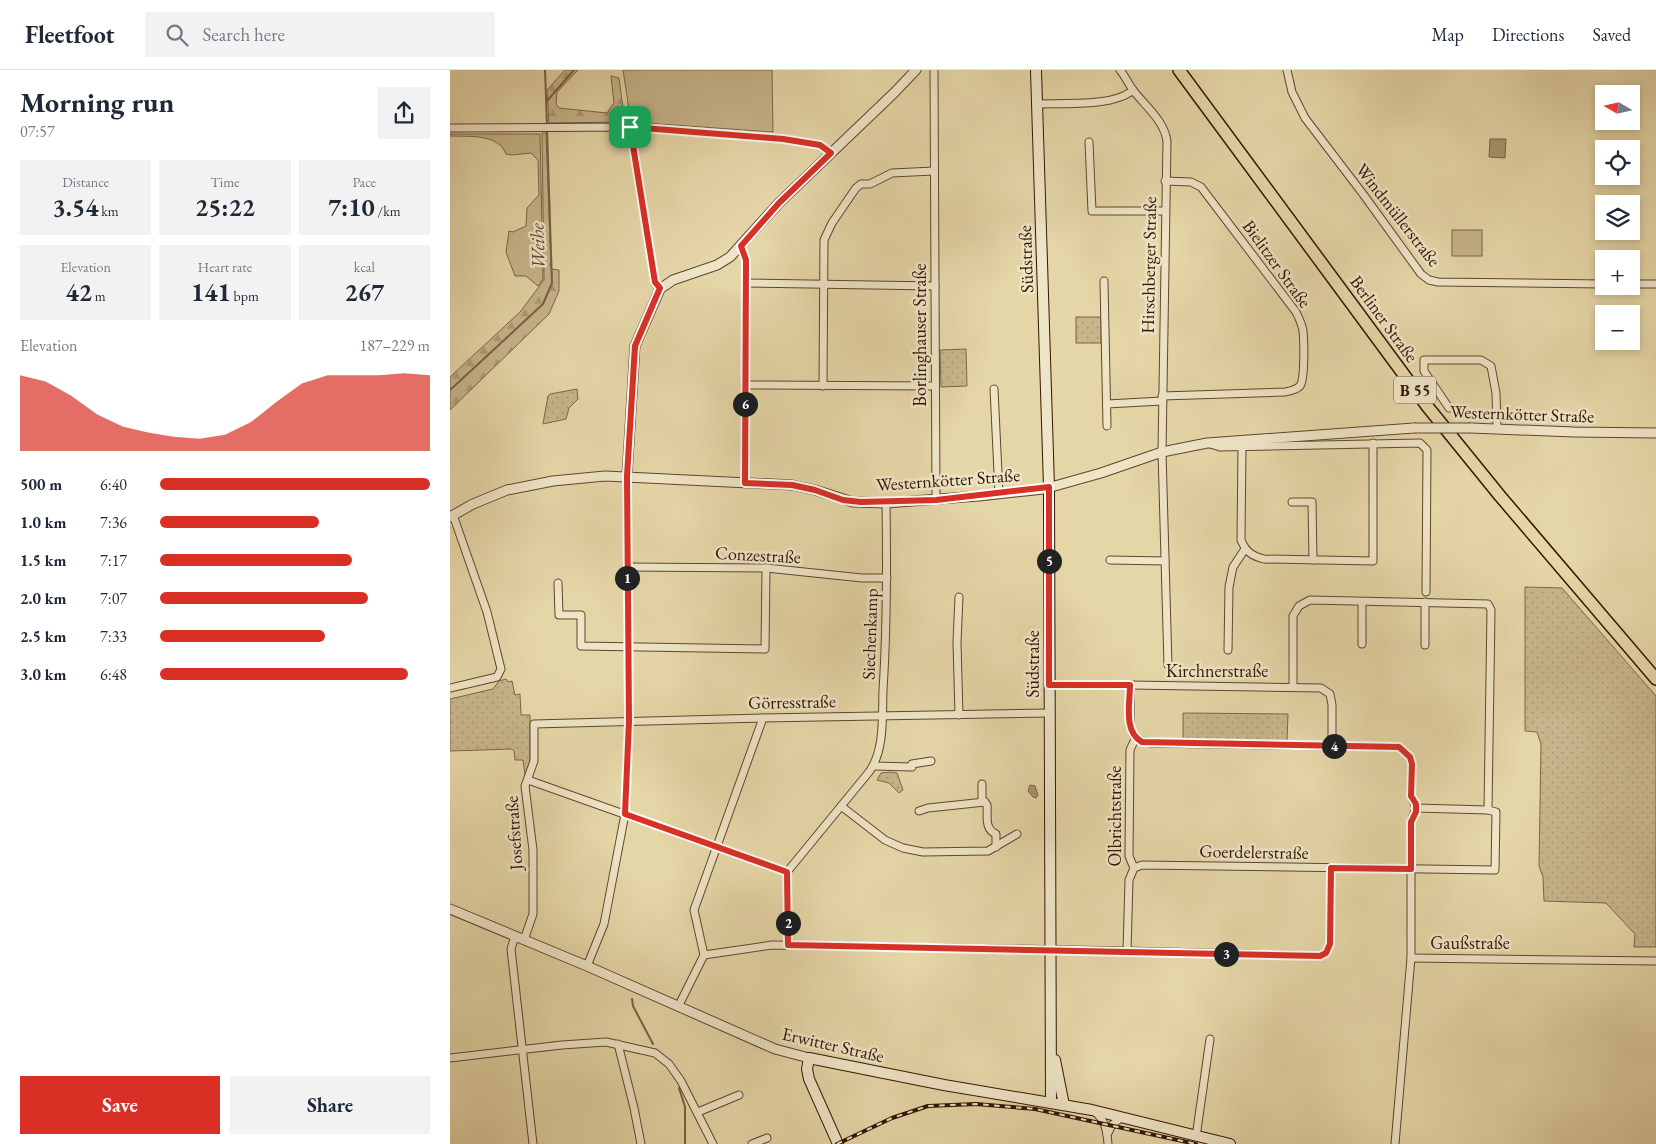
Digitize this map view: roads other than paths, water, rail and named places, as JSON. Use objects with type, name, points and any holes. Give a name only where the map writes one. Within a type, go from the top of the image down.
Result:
[{"type":"main road","name":"Südstraße","points":[[1036,70],[1049,487],[1051,1103]]},
{"type":"main road","name":"Berliner Straße","points":[[1181,70],[1426,406],[1656,679]]},
{"type":"main road","name":"Südstraße","points":[[1052,1047],[1064,1105]]},
{"type":"main road","name":"Erwitter Straße","points":[[809,1058],[944,1085],[1092,1110],[1230,1144]]},
{"type":"main road","points":[[809,1058],[807,1069],[809,1079],[838,1144]]},
{"type":"street","points":[[588,966],[604,924],[625,814],[629,721],[627,476],[635,346],[660,288],[673,280],[717,265],[730,257],[779,203],[916,70]]},
{"type":"street","name":"Borlinghauser Straße","points":[[934,70],[936,500]]},
{"type":"street","name":"Hirschberger Straße","points":[[1120,70],[1166,133],[1162,452],[1168,666]]},
{"type":"street","name":"Windmüllerstraße","points":[[1286,70],[1292,92],[1305,118],[1421,274],[1429,280],[1438,282],[1595,284]]},
{"type":"street","points":[[1037,104],[1107,101],[1119,98],[1133,90]]},
{"type":"street","points":[[450,128],[630,127],[783,139],[820,145],[831,153]]},
{"type":"street","points":[[630,127],[655,282],[660,288]]},
{"type":"street","points":[[1089,142],[1092,211],[1165,211]]},
{"type":"street","points":[[823,386],[824,240],[832,223],[856,188],[862,184],[870,184],[892,173],[934,171]]},
{"type":"street","name":"Bielitzer Straße","points":[[1107,404],[1286,392],[1293,391],[1300,386],[1303,378],[1303,332],[1302,324],[1296,312],[1201,187],[1192,182],[1165,182]]},
{"type":"street","points":[[741,246],[746,260],[745,483]]},
{"type":"street","points":[[1104,281],[1107,426]]},
{"type":"street","points":[[746,282],[935,286]]},
{"type":"street","points":[[1640,284],[1656,284]]},
{"type":"street","points":[[1449,408],[1424,371],[1424,360],[1481,360],[1491,366],[1496,393],[1497,428]]},
{"type":"street","points":[[745,386],[934,386]]},
{"type":"street","points":[[994,389],[999,494]]},
{"type":"street","name":"Westernkötter Straße","points":[[452,516],[490,496],[521,487],[605,476],[792,485],[853,502],[886,503],[999,494],[1049,487],[1100,473],[1162,452],[1207,443],[1414,428],[1497,428],[1574,432],[1656,433]]},
{"type":"street","name":"Westernkötter Straße","points":[[1207,443],[1220,448],[1420,443],[1427,450],[1426,592]]},
{"type":"street","points":[[1242,447],[1241,540],[1245,549],[1255,557],[1264,559],[1373,561],[1374,444]]},
{"type":"street","points":[[1292,502],[1312,502],[1313,560]]},
{"type":"street","name":"Siechenkamp","points":[[787,872],[874,766],[881,738],[886,647],[886,503]]},
{"type":"street","points":[[450,688],[497,677],[501,669],[488,612],[452,516]]},
{"type":"street","points":[[1228,650],[1229,587],[1233,567],[1245,549]]},
{"type":"street","points":[[1110,560],[1165,561]]},
{"type":"street","name":"Conzestraße","points":[[627,567],[766,568],[862,578],[887,578]]},
{"type":"street","points":[[558,583],[558,615],[581,615],[581,646],[765,649],[766,568]]},
{"type":"street","points":[[959,598],[957,642],[959,715]]},
{"type":"street","points":[[1293,686],[1293,616],[1299,606],[1310,600],[1488,604],[1490,610],[1488,810],[1416,808]]},
{"type":"street","points":[[1362,602],[1362,644]]},
{"type":"street","points":[[1425,602],[1425,645]]},
{"type":"street","name":"Kirchnerstraße","points":[[1049,685],[1293,686],[1321,688],[1330,694],[1332,705],[1332,746]]},
{"type":"street","name":"Olbrichtstraße","points":[[1127,951],[1129,880],[1134,868],[1129,856],[1130,750],[1136,739],[1130,726],[1130,685]]},
{"type":"street","name":"Görresstraße","points":[[534,724],[763,718],[1050,714]]},
{"type":"street","points":[[678,1007],[704,955],[694,910],[763,718]]},
{"type":"street","name":"Josefstraße","points":[[524,940],[533,914],[533,850],[526,786],[534,761],[534,724]]},
{"type":"street","points":[[1136,739],[1150,744],[1399,747],[1406,752],[1412,764],[1411,796],[1416,808],[1411,822],[1411,958]]},
{"type":"street","points":[[874,766],[912,767],[912,764],[931,761]]},
{"type":"street","points":[[528,780],[787,872],[788,945]]},
{"type":"street","points":[[982,784],[982,799],[988,805],[988,827],[991,832],[996,834],[996,847]]},
{"type":"street","points":[[919,811],[928,808],[986,802]]},
{"type":"street","points":[[841,806],[885,840],[903,848],[923,852],[988,851],[1017,834]]},
{"type":"street","name":"Goerdelerstraße","points":[[1134,868],[1142,865],[1495,870],[1496,812],[1488,810]]},
{"type":"street","points":[[704,955],[772,945],[788,945],[1320,956],[1326,953],[1330,944],[1331,868]]},
{"type":"street","name":"Erwitter Straße","points":[[450,909],[588,966],[775,1049],[809,1058]]},
{"type":"street","points":[[515,936],[511,949],[533,1144]]},
{"type":"street","name":"Gaußstraße","points":[[1395,1144],[1411,958],[1656,961]]},
{"type":"street","points":[[1196,1137],[1210,1039]]},
{"type":"street","points":[[450,1058],[599,1042],[618,1044],[655,1053],[669,1064],[681,1081],[713,1144]]},
{"type":"street","points":[[618,1044],[634,1108],[640,1144]]},
{"type":"street","points":[[698,1112],[739,1095]]},
{"type":"street","points":[[1092,1110],[1103,1121],[1108,1144]]},
{"type":"street","points":[[1107,1136],[1112,1126],[1122,1117]]},
{"type":"street","points":[[752,1144],[768,1138]]},
{"type":"waterway","name":"Weihe","points":[[545,70],[547,125]]},
{"type":"waterway","name":"Weihe","points":[[546,102],[574,70]]},
{"type":"waterway","name":"Weihe","points":[[450,390],[543,304],[552,283],[547,130]]},
{"type":"waterway","points":[[632,999],[633,1006],[653,1044]]},
{"type":"waterway","points":[[679,1088],[685,1107],[685,1144]]},
{"type":"railway","points":[[837,1144],[892,1118],[928,1106],[976,1104],[1035,1109],[1196,1144]]}]
